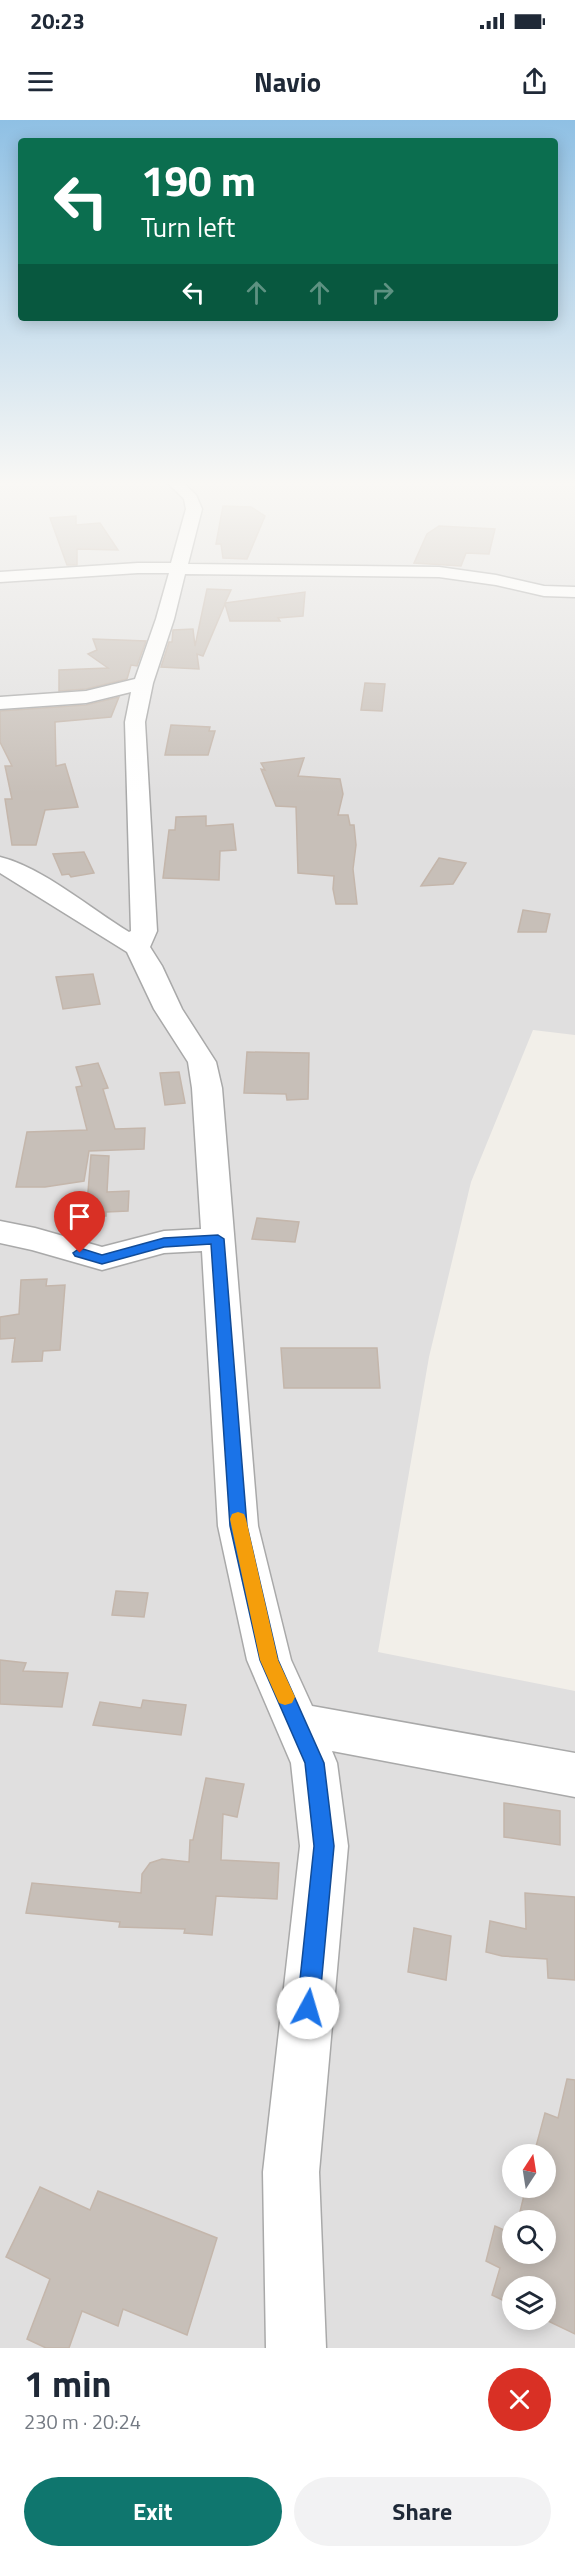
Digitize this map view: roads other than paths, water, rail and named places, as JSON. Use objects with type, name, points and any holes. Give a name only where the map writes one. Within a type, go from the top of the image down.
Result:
[{"type":"street","points":[[137,947],[144,931],[135,722],[143,683],[174,585]]},
{"type":"street","points":[[518,585],[544,591],[575,592]]},
{"type":"street","points":[[0,703],[86,697],[143,683]]},
{"type":"street","points":[[0,864],[30,878],[106,931],[137,947],[149,966],[168,1009],[202,1062],[207,1088],[238,1526],[269,1660],[315,1763],[324,1846],[291,2172],[296,2348]]},
{"type":"street","points":[[0,1232],[35,1239],[102,1259],[164,1242],[218,1239]]},
{"type":"street","points":[[297,1724],[575,1775]]}]
